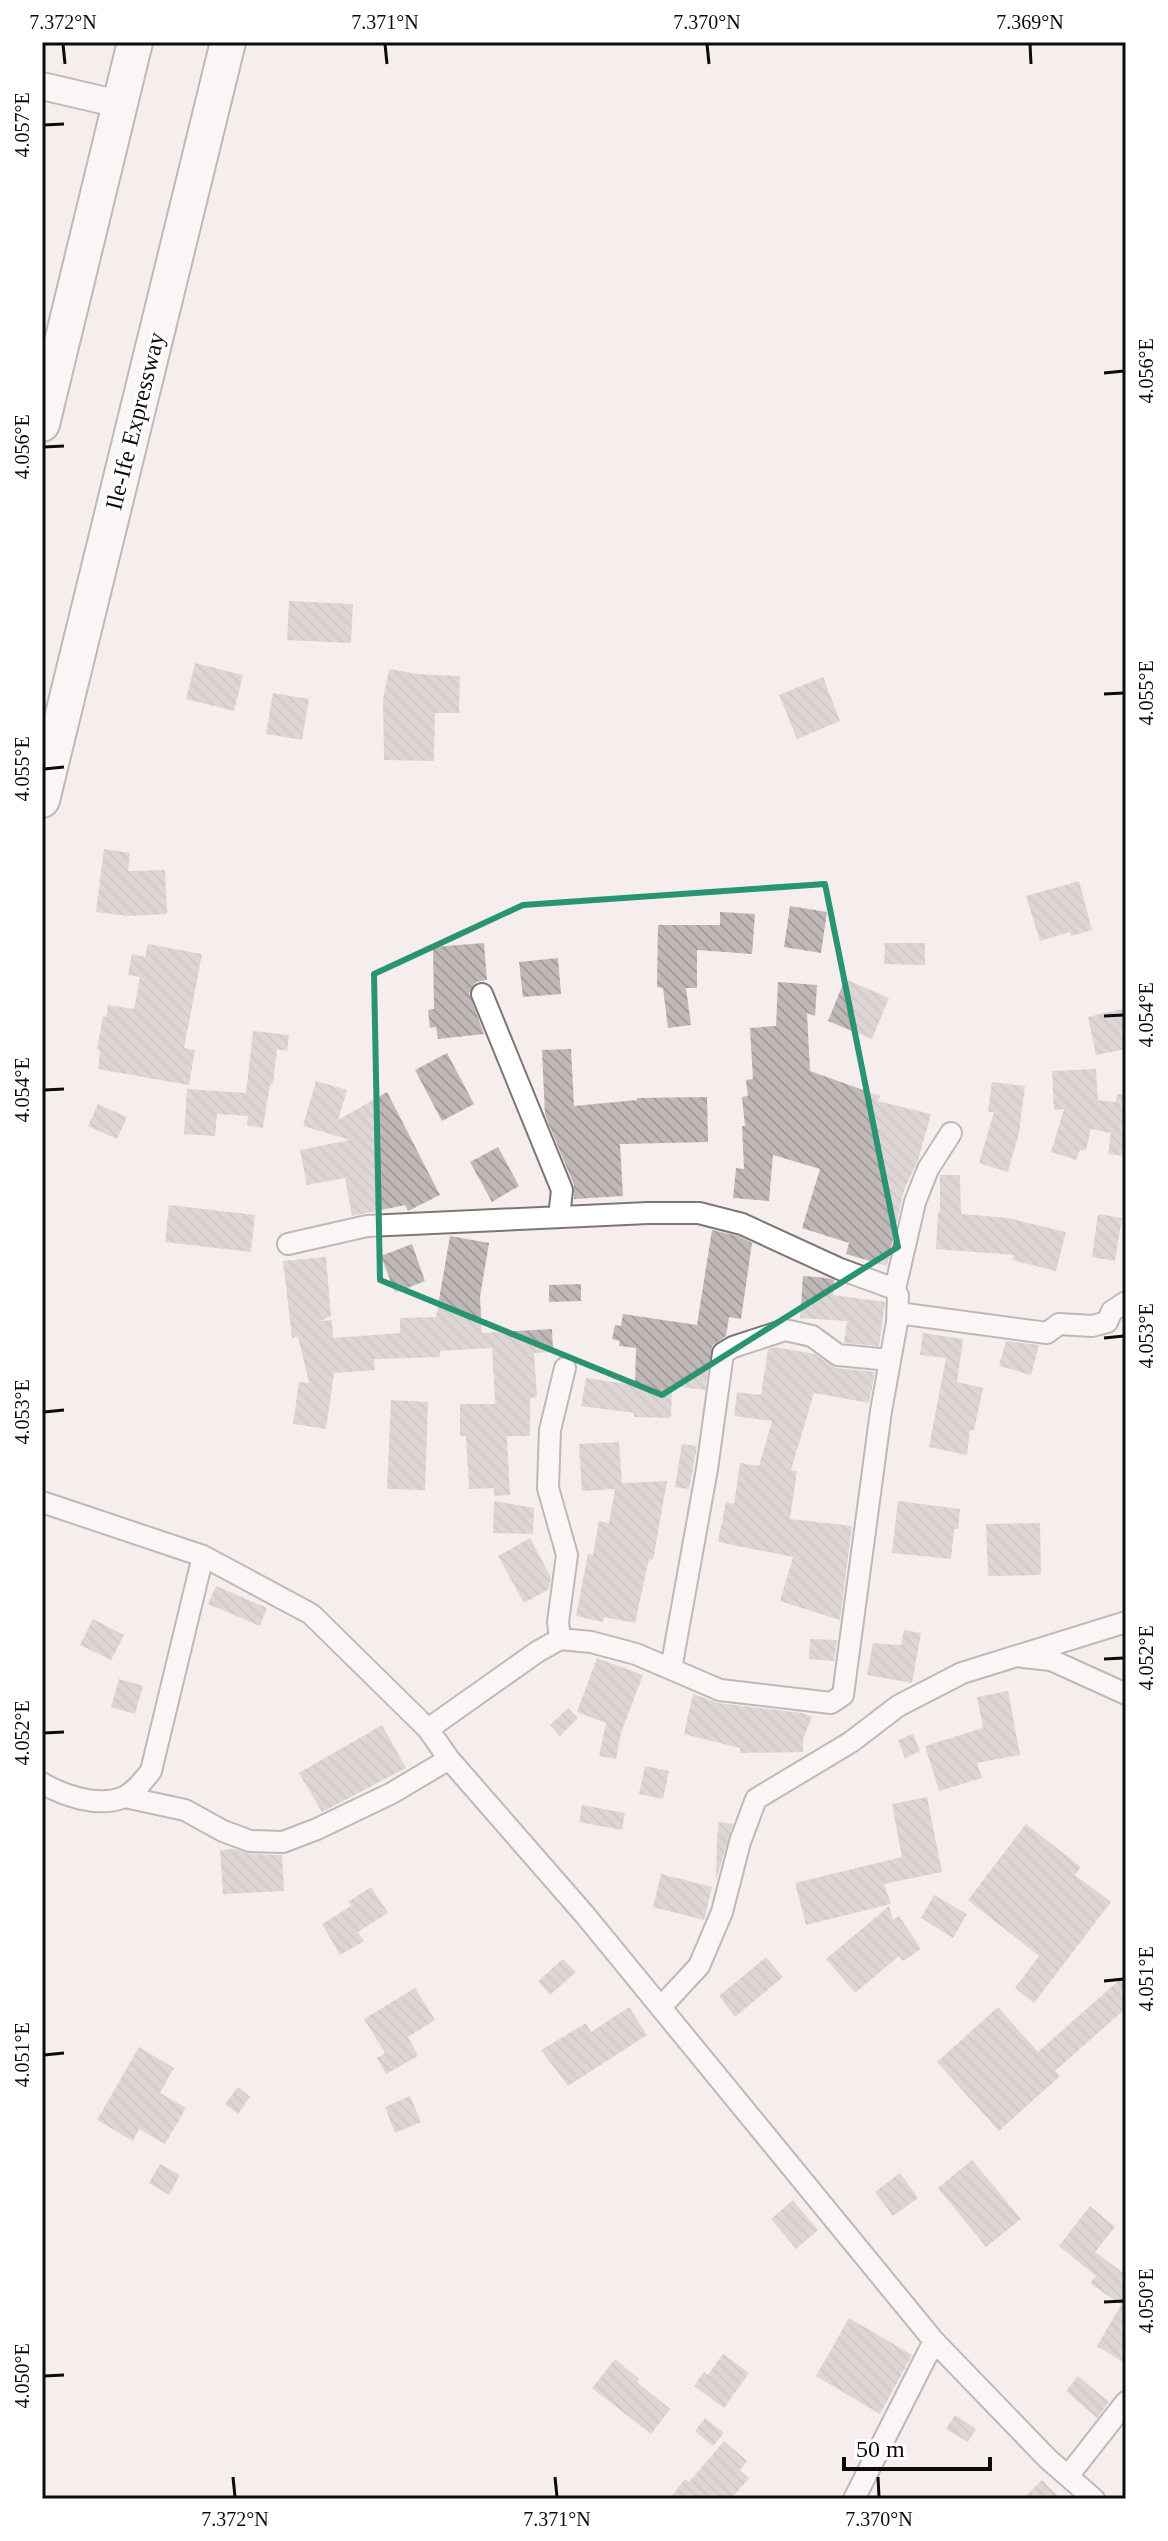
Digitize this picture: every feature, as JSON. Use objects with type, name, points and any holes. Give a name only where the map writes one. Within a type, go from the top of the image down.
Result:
[{"type":"highway","points":[[42,424],[135,42]]},
{"type":"highway","name":"Ile-Ife Expressway","points":[[42,800],[228,42]]},
{"type":"street","points":[[42,86],[119,104]]},
{"type":"street","points":[[482,994],[562,1190],[559,1217]]},
{"type":"street","points":[[428,1729],[560,1639],[591,1642],[636,1654],[720,1690],[831,1703],[843,1695],[877,1442],[898,1313],[895,1289],[915,1202],[928,1169],[951,1133]]},
{"type":"street","points":[[288,1244],[367,1226],[699,1213],[742,1224],[840,1269],[895,1289]]},
{"type":"street","points":[[898,1313],[1047,1333],[1059,1324],[1092,1326],[1107,1322],[1112,1311],[1126,1302]]},
{"type":"street","points":[[671,1669],[707,1469],[723,1353],[785,1330],[812,1336],[838,1355],[890,1360]]},
{"type":"street","points":[[560,1639],[558,1622],[567,1555],[548,1488],[550,1430],[565,1368]]},
{"type":"street","points":[[42,1502],[203,1556],[311,1614],[428,1729],[449,1759],[585,1915],[934,2341],[1048,2459],[1094,2499]]},
{"type":"street","points":[[125,1797],[151,1771],[203,1556]]},
{"type":"street","points":[[661,2007],[699,1966],[722,1912],[740,1842],[756,1799],[851,1742],[898,1706],[962,1673],[1126,1622]]},
{"type":"street","points":[[1011,1656],[1051,1660],[1126,1694]]},
{"type":"street","points":[[42,1783],[84,1799],[106,1801],[125,1797],[185,1810],[223,1831],[250,1841],[283,1842],[392,1793],[449,1759]]},
{"type":"street","points":[[854,2499],[934,2341]]},
{"type":"street","points":[[1068,2476],[1126,2402]]},
{"type":"highlighted area","points":[[825,884],[898,1247],[662,1395],[380,1280],[374,974],[523,905]]},
{"type":"building","points":[[289,601],[353,604],[351,643],[287,640]]},
{"type":"building","points":[[195,663],[243,675],[234,711],[186,699]]},
{"type":"building","points":[[389,669],[460,676],[459,713],[435,713],[434,761],[384,760],[383,700]]},
{"type":"building","points":[[823,677],[840,721],[797,739],[779,695]]},
{"type":"building","points":[[273,693],[309,699],[302,740],[266,734]]},
{"type":"building","points":[[104,849],[130,853],[128,871],[165,870],[167,914],[128,916],[96,912]]},
{"type":"building","points":[[1079,881],[1092,930],[1071,936],[1070,932],[1040,941],[1026,896]]},
{"type":"building","points":[[790,906],[827,912],[821,953],[784,947]]},
{"type":"building","points":[[720,912],[755,914],[752,954],[697,950],[697,988],[686,988],[691,1025],[668,1028],[663,988],[657,987],[658,925],[720,925]]},
{"type":"building","points":[[484,943],[487,980],[476,982],[469,993],[484,1034],[438,1039],[436,1027],[430,1028],[428,1010],[434,1009],[433,947]]},
{"type":"building","points":[[885,943],[925,943],[925,965],[884,964]]},
{"type":"building","points":[[148,944],[202,954],[184,1048],[195,1050],[189,1085],[98,1069],[100,1050],[97,1050],[103,1016],[106,1017],[108,1005],[134,1009],[140,977],[128,975],[132,954],[145,957]]},
{"type":"building","points":[[558,958],[561,994],[523,997],[519,962]]},
{"type":"building","points":[[845,979],[889,998],[872,1039],[828,1021]]},
{"type":"building","points":[[778,982],[817,985],[815,1016],[807,1013],[810,1071],[880,1096],[878,1101],[931,1114],[918,1160],[904,1190],[887,1266],[846,1254],[849,1243],[802,1228],[820,1169],[773,1155],[769,1201],[733,1198],[736,1168],[744,1169],[742,1097],[748,1096],[746,1080],[753,1079],[750,1028],[776,1026]]},
{"type":"building","points":[[1126,1008],[1126,1049],[1096,1055],[1088,1017]]},
{"type":"building","points":[[253,1031],[289,1035],[287,1051],[277,1049],[263,1128],[247,1125],[248,1116],[217,1114],[215,1136],[184,1134],[187,1089],[246,1093]]},
{"type":"building","points":[[571,1049],[574,1106],[637,1098],[707,1097],[708,1142],[620,1144],[623,1196],[574,1199],[574,1185],[545,1115],[542,1050]]},
{"type":"building","points":[[447,1053],[474,1104],[442,1121],[415,1070]]},
{"type":"building","points":[[1096,1069],[1098,1100],[1116,1102],[1117,1094],[1126,1094],[1126,1156],[1108,1154],[1111,1133],[1091,1129],[1086,1150],[1080,1150],[1076,1160],[1051,1152],[1064,1109],[1054,1110],[1052,1071]]},
{"type":"building","points":[[316,1081],[347,1090],[338,1120],[387,1092],[440,1195],[408,1211],[405,1205],[352,1216],[345,1178],[307,1185],[300,1150],[350,1140],[303,1126]]},
{"type":"building","points":[[992,1082],[1025,1086],[1019,1133],[1008,1172],[979,1163],[994,1112],[988,1112]]},
{"type":"building","points":[[98,1104],[127,1117],[117,1139],[88,1126]]},
{"type":"building","points":[[498,1147],[519,1186],[492,1202],[470,1162]]},
{"type":"building","points":[[940,1175],[960,1175],[961,1214],[1008,1218],[1066,1232],[1056,1271],[1012,1260],[1014,1255],[936,1249]]},
{"type":"building","points":[[169,1205],[255,1215],[251,1252],[165,1242]]},
{"type":"building","points":[[1098,1214],[1122,1218],[1115,1261],[1092,1257]]},
{"type":"building","points":[[712,1230],[752,1243],[741,1319],[729,1317],[726,1336],[712,1346],[705,1390],[672,1386],[671,1418],[634,1417],[634,1413],[581,1406],[586,1378],[635,1385],[636,1348],[619,1346],[620,1341],[612,1339],[615,1325],[621,1326],[623,1314],[697,1325]]},
{"type":"building","points":[[450,1236],[489,1243],[480,1297],[482,1333],[552,1329],[553,1352],[534,1353],[537,1397],[530,1398],[530,1436],[507,1436],[510,1495],[494,1496],[494,1488],[469,1489],[466,1436],[460,1436],[460,1404],[495,1404],[492,1348],[440,1351],[440,1357],[374,1359],[375,1370],[334,1373],[326,1429],[293,1424],[299,1382],[309,1383],[298,1337],[292,1338],[283,1261],[326,1257],[331,1316],[320,1321],[332,1320],[333,1338],[400,1333],[400,1318],[436,1317]]},
{"type":"building","points":[[412,1244],[425,1281],[395,1293],[381,1256]]},
{"type":"building","points":[[803,1276],[834,1280],[833,1295],[885,1302],[879,1346],[844,1343],[847,1321],[800,1318]]},
{"type":"building","points":[[581,1284],[581,1301],[549,1302],[549,1285]]},
{"type":"building","points":[[923,1333],[963,1339],[957,1382],[983,1388],[974,1430],[970,1430],[967,1455],[929,1447],[946,1358],[920,1355]]},
{"type":"building","points":[[1006,1341],[1039,1345],[1031,1375],[999,1366]]},
{"type":"building","points":[[775,1347],[815,1354],[836,1368],[875,1372],[869,1403],[814,1393],[791,1470],[797,1471],[790,1519],[852,1526],[840,1620],[780,1601],[793,1557],[718,1542],[726,1502],[734,1504],[740,1463],[759,1466],[772,1421],[734,1416],[737,1392],[761,1395],[768,1349]]},
{"type":"building","points":[[391,1400],[428,1402],[425,1490],[387,1489]]},
{"type":"building","points":[[619,1442],[622,1483],[667,1481],[653,1560],[649,1559],[635,1623],[604,1617],[603,1622],[576,1616],[588,1554],[593,1555],[599,1521],[609,1523],[615,1489],[582,1491],[579,1444]]},
{"type":"building","points":[[682,1444],[697,1446],[689,1489],[675,1487]]},
{"type":"building","points":[[494,1501],[534,1508],[533,1534],[493,1533]]},
{"type":"building","points":[[898,1501],[960,1509],[951,1559],[892,1553]]},
{"type":"building","points":[[1040,1523],[1041,1575],[988,1576],[986,1524]]},
{"type":"building","points":[[530,1538],[551,1577],[549,1589],[524,1603],[498,1556]]},
{"type":"building","points":[[216,1586],[267,1608],[260,1626],[208,1604]]},
{"type":"building","points":[[93,1619],[124,1635],[111,1660],[80,1645]]},
{"type":"building","points":[[904,1630],[921,1633],[912,1683],[867,1675],[873,1643],[901,1645]]},
{"type":"building","points":[[810,1639],[837,1640],[834,1661],[809,1659]]},
{"type":"building","points":[[597,1658],[643,1675],[621,1733],[616,1759],[599,1756],[606,1723],[577,1712]]},
{"type":"building","points":[[119,1679],[143,1686],[135,1714],[111,1707]]},
{"type":"building","points":[[1008,1691],[1020,1755],[977,1763],[982,1778],[939,1791],[925,1746],[983,1728],[977,1697]]},
{"type":"building","points":[[693,1694],[718,1703],[802,1713],[812,1717],[803,1739],[803,1752],[740,1753],[740,1748],[684,1734]]},
{"type":"building","points":[[568,1708],[578,1718],[560,1736],[550,1725]]},
{"type":"building","points":[[382,1725],[406,1768],[322,1812],[299,1773]]},
{"type":"building","points":[[913,1734],[920,1751],[905,1758],[898,1740]]},
{"type":"building","points":[[645,1766],[669,1771],[663,1799],[639,1794]]},
{"type":"building","points":[[927,1797],[942,1872],[884,1884],[891,1904],[806,1925],[795,1883],[902,1857],[892,1804]]},
{"type":"building","points":[[582,1805],[625,1813],[622,1830],[579,1822]]},
{"type":"building","points":[[719,1822],[733,1824],[716,1880],[717,1838]]},
{"type":"building","points":[[1026,1824],[1081,1867],[1075,1875],[1111,1902],[1034,2003],[1015,1988],[1039,1956],[968,1900]]},
{"type":"building","points":[[235,1849],[250,1854],[282,1855],[284,1891],[223,1894],[220,1850]]},
{"type":"building","points":[[661,1874],[712,1887],[704,1920],[653,1907]]},
{"type":"building","points":[[371,1887],[388,1913],[358,1932],[364,1941],[340,1955],[322,1924],[351,1906],[348,1902]]},
{"type":"building","points":[[934,1895],[967,1914],[953,1938],[921,1918]]},
{"type":"building","points":[[889,1906],[893,1920],[899,1916],[921,1949],[903,1961],[899,1956],[855,1993],[826,1959]]},
{"type":"building","points":[[766,1957],[783,1977],[735,2017],[719,1996]]},
{"type":"building","points":[[563,1959],[576,1972],[550,1995],[538,1981]]},
{"type":"building","points":[[1126,1974],[1126,2008],[1055,2071],[1060,2076],[999,2131],[937,2062],[998,2007],[1038,2052]]},
{"type":"building","points":[[415,1988],[435,2020],[408,2037],[418,2056],[386,2074],[377,2058],[385,2053],[364,2019]]},
{"type":"building","points":[[629,2007],[647,2035],[568,2086],[541,2050],[586,2023],[591,2032]]},
{"type":"building","points":[[139,2047],[174,2068],[160,2093],[186,2108],[165,2144],[139,2129],[133,2141],[97,2120]]},
{"type":"building","points":[[238,2087],[250,2097],[238,2114],[225,2104]]},
{"type":"building","points":[[410,2096],[421,2122],[395,2133],[385,2107]]},
{"type":"building","points":[[972,2160],[1021,2219],[986,2247],[938,2188]]},
{"type":"building","points":[[160,2164],[180,2175],[169,2195],[149,2183]]},
{"type":"building","points":[[900,2173],[918,2198],[893,2216],[875,2192]]},
{"type":"building","points":[[793,2200],[818,2230],[796,2249],[771,2219]]},
{"type":"building","points":[[1090,2206],[1115,2227],[1095,2252],[1126,2275],[1126,2364],[1097,2346],[1121,2305],[1090,2283],[1096,2276],[1059,2246]]},
{"type":"building","points":[[849,2318],[912,2355],[880,2414],[816,2376]]},
{"type":"building","points":[[723,2354],[749,2373],[724,2408],[694,2386],[704,2372],[708,2375]]},
{"type":"building","points":[[615,2359],[670,2409],[651,2434],[592,2388]]},
{"type":"building","points":[[1078,2376],[1109,2402],[1097,2418],[1066,2391]]},
{"type":"building","points":[[955,2415],[976,2429],[968,2442],[946,2429]]},
{"type":"building","points":[[705,2418],[724,2433],[713,2446],[695,2431]]},
{"type":"building","points":[[724,2441],[747,2461],[740,2470],[749,2478],[731,2499],[669,2499],[685,2479],[689,2482]]},
{"type":"building","points":[[1042,2480],[1061,2499],[1023,2499]]}]
